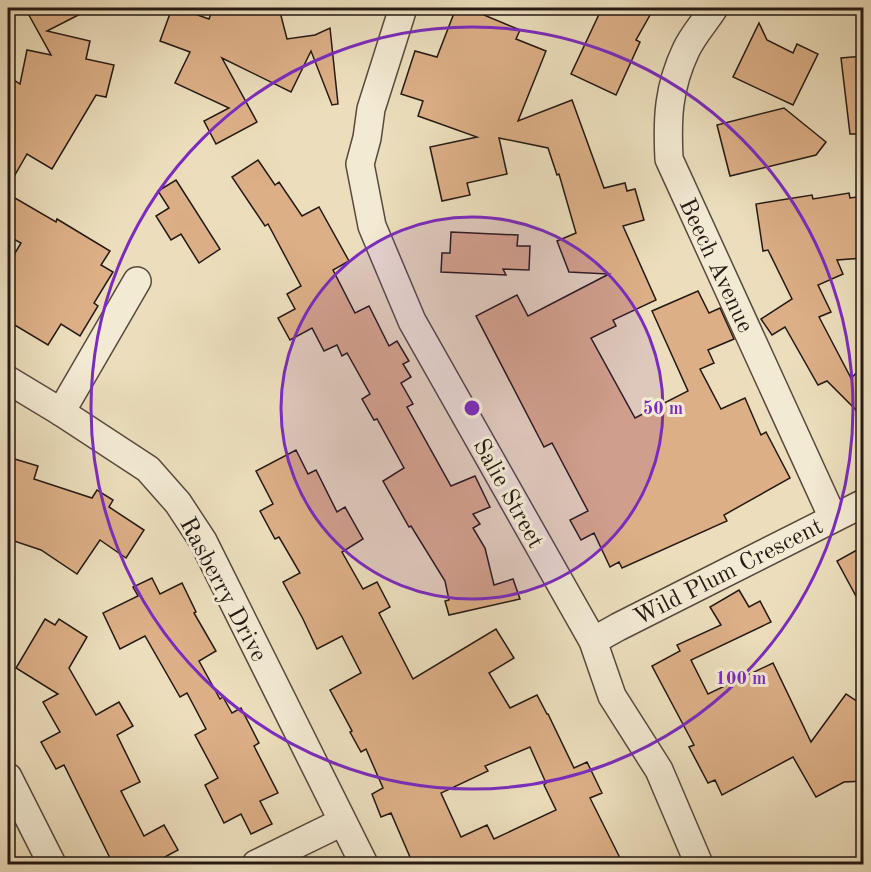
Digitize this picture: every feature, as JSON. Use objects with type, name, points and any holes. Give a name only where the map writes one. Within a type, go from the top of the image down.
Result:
[{"type":"street","name":"Salie Street","points":[[403,8],[371,109],[368,138],[360,164],[372,226],[412,321],[593,641],[612,696],[659,770],[699,864]]},
{"type":"street","name":"Beech Avenue","points":[[714,8],[686,50],[669,98],[667,125],[669,159],[833,518]]},
{"type":"street","points":[[61,412],[137,280]]},
{"type":"street","name":"Rasberry Drive","points":[[8,380],[148,469],[178,503],[202,541],[364,864]]},
{"type":"street","name":"Wild Plum Crescent","points":[[593,641],[864,503]]},
{"type":"street","points":[[8,777],[52,864]]},
{"type":"street","points":[[256,864],[342,822]]},
{"type":"building","points":[[25,8],[92,8],[47,31],[90,41],[86,59],[114,65],[106,97],[96,95],[52,169],[27,154],[8,187],[8,76],[20,84],[27,50],[51,55]]},
{"type":"building","points":[[172,8],[209,19],[213,8],[279,8],[287,39],[315,35],[330,28],[338,104],[332,105],[311,51],[291,92],[222,58],[257,122],[216,144],[204,121],[229,108],[175,83],[190,52],[160,41]]},
{"type":"building","points":[[456,8],[482,8],[479,13],[520,30],[516,39],[546,51],[518,121],[572,100],[604,188],[625,183],[627,191],[635,189],[644,220],[623,226],[656,300],[613,320],[616,326],[591,338],[635,418],[688,391],[652,311],[698,291],[709,313],[720,308],[734,339],[708,350],[714,363],[700,369],[721,409],[745,398],[761,435],[766,432],[790,478],[724,515],[727,521],[622,568],[619,562],[610,567],[594,533],[581,540],[570,520],[588,511],[552,443],[544,447],[476,316],[517,295],[528,316],[609,274],[569,272],[557,241],[576,233],[559,174],[557,175],[548,148],[499,138],[507,174],[467,183],[470,195],[442,201],[430,147],[477,137],[418,116],[423,101],[401,94],[415,51],[437,57]]},
{"type":"building","points":[[602,8],[654,8],[636,40],[640,42],[616,95],[571,74]]},
{"type":"building","points":[[759,23],[767,40],[793,53],[797,44],[818,54],[793,105],[733,77]]},
{"type":"building","points":[[864,56],[864,134],[850,134],[841,58]]},
{"type":"building","points":[[784,108],[826,142],[816,155],[730,176],[717,125]]},
{"type":"building","points":[[258,160],[275,185],[279,182],[302,216],[319,207],[349,261],[333,270],[355,313],[369,306],[389,346],[397,341],[409,361],[403,364],[411,377],[401,383],[413,404],[407,407],[451,486],[475,476],[490,507],[473,514],[480,524],[473,528],[485,548],[494,585],[513,579],[520,599],[449,615],[445,601],[449,600],[445,581],[411,526],[409,527],[383,481],[404,468],[377,419],[374,420],[362,399],[370,394],[347,353],[342,356],[337,345],[324,351],[312,328],[290,340],[278,318],[295,309],[287,294],[301,286],[268,224],[265,226],[232,177]]},
{"type":"building","points":[[176,180],[220,249],[199,263],[181,234],[171,240],[156,216],[169,208],[158,191]]},
{"type":"building","points":[[849,193],[850,198],[864,196],[864,258],[837,260],[843,274],[818,285],[831,312],[819,317],[851,378],[864,366],[864,418],[827,381],[818,385],[785,327],[772,335],[761,319],[792,299],[768,250],[763,251],[756,204],[812,195],[813,199]]},
{"type":"building","points":[[8,194],[56,222],[57,219],[110,251],[101,265],[113,272],[94,303],[98,306],[80,336],[61,324],[48,345],[8,321],[8,265],[21,243],[8,236]]},
{"type":"building","points":[[451,232],[518,235],[517,246],[530,246],[529,270],[503,269],[506,275],[441,272],[442,253],[450,253]]},
{"type":"building","points":[[296,450],[308,474],[316,470],[337,512],[345,507],[363,539],[342,552],[363,589],[377,582],[390,607],[379,613],[413,679],[496,629],[514,658],[489,673],[510,708],[537,695],[574,768],[587,762],[602,793],[590,798],[623,864],[413,864],[391,813],[381,817],[372,794],[383,788],[366,749],[361,752],[330,690],[361,673],[342,636],[317,649],[283,582],[300,573],[279,537],[275,539],[260,511],[273,504],[256,471]],"holes":[[[530,747],[546,783],[544,785],[556,810],[494,839],[487,825],[461,837],[441,793],[488,771],[485,766]]]},
{"type":"building","points":[[8,457],[38,466],[34,479],[92,498],[97,490],[113,500],[109,507],[144,530],[126,558],[100,540],[77,574],[41,550],[8,539]]},
{"type":"building","points":[[864,546],[864,611],[837,561]]},
{"type":"building","points":[[152,578],[160,594],[182,583],[196,612],[194,613],[216,651],[199,661],[220,699],[223,697],[232,713],[241,708],[259,743],[254,746],[278,793],[260,801],[272,824],[251,834],[241,814],[224,823],[205,785],[218,778],[195,735],[206,729],[187,693],[180,697],[145,636],[120,649],[103,613],[138,596],[133,587]]},
{"type":"building","points":[[739,590],[749,607],[760,601],[771,622],[691,660],[708,694],[773,663],[811,742],[846,694],[864,706],[864,781],[844,782],[816,797],[793,757],[722,795],[715,780],[708,783],[689,747],[694,745],[652,666],[680,651],[677,645],[721,625],[710,607]]},
{"type":"building","points":[[45,619],[55,625],[59,619],[87,637],[69,668],[96,715],[119,702],[133,726],[117,735],[140,782],[121,791],[144,836],[164,825],[178,850],[152,864],[113,864],[64,765],[56,769],[41,742],[60,732],[43,702],[58,694],[16,668]]}]
